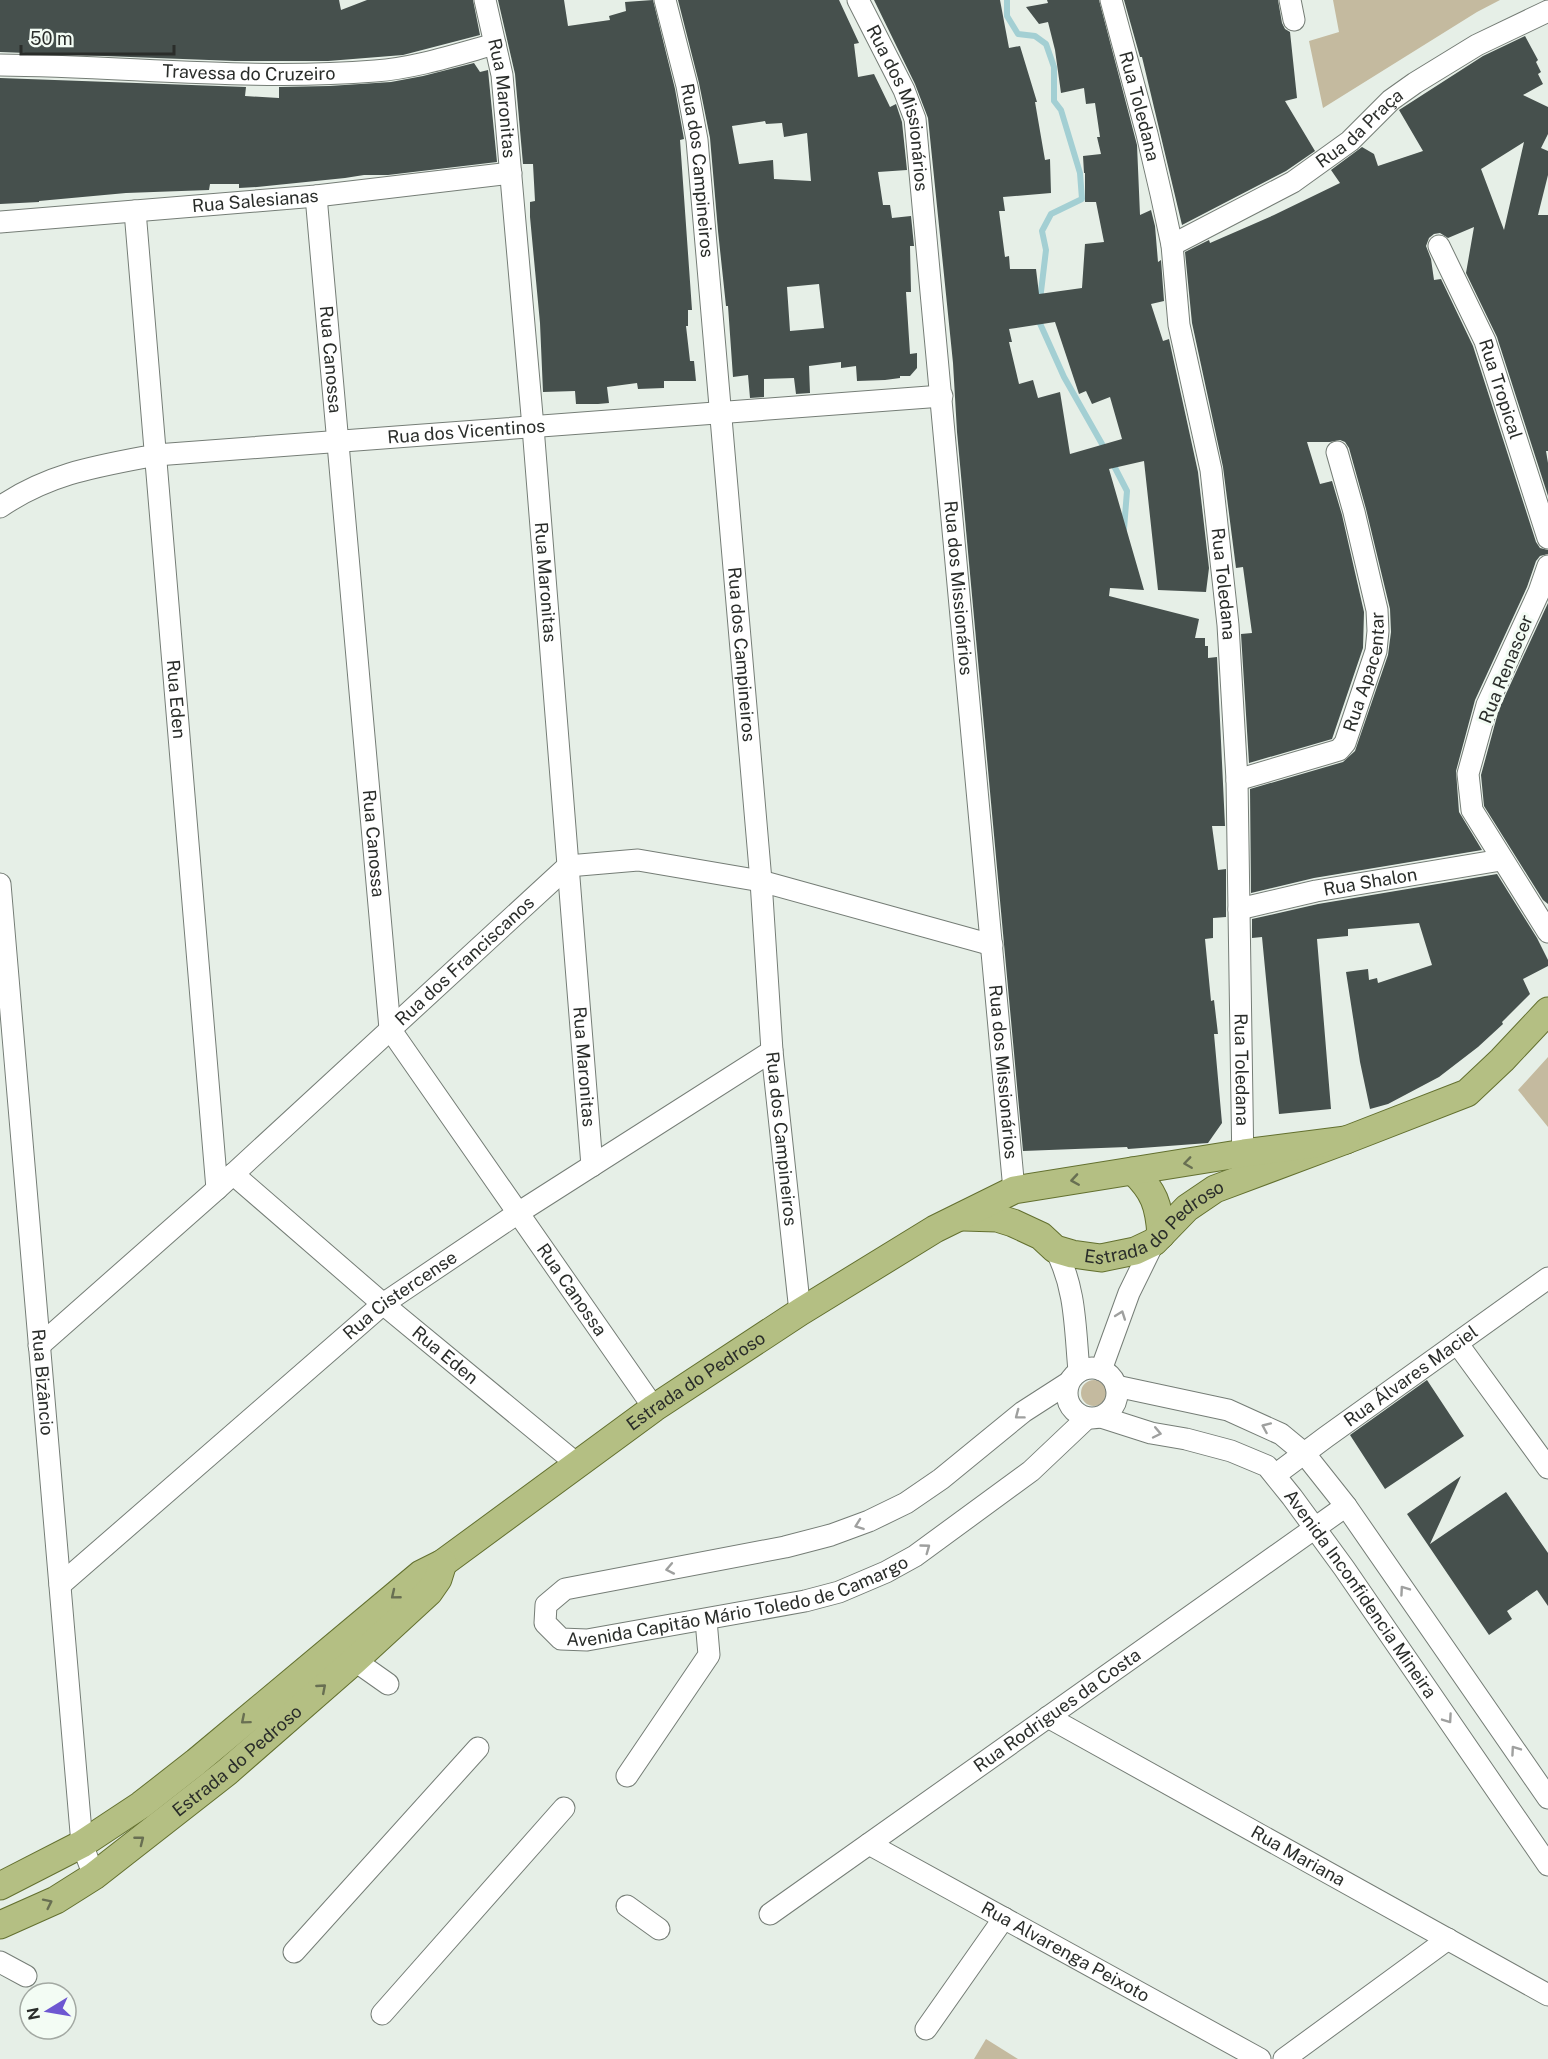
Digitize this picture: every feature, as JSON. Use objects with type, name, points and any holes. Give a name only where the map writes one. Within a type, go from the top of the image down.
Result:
[{"type":"main road","name":"Estrada do Pedroso","points":[[0,1886],[82,1844],[141,1805],[188,1768],[429,1592],[438,1579],[443,1563],[654,1408],[800,1312],[935,1229],[1014,1190],[1133,1171],[1243,1165],[1346,1140],[1467,1093],[1548,1011]]},
{"type":"main road","name":"Estrada do Pedroso","points":[[962,1217],[996,1218],[1029,1229],[1072,1254],[1101,1258],[1135,1251],[1157,1238],[1187,1208],[1215,1189],[1243,1165]]},
{"type":"main road","points":[[1133,1171],[1153,1194],[1160,1212],[1157,1238]]},
{"type":"main road","points":[[1014,1190],[1029,1220],[1048,1242]]},
{"type":"main road","name":"Estrada do Pedroso","points":[[0,1925],[56,1899],[94,1876],[227,1772],[344,1654]]},
{"type":"street","name":"Rua Maronitas","points":[[485,0],[502,75],[511,173],[592,1166]]},
{"type":"street","name":"Rua dos Campineiros","points":[[665,0],[698,140],[761,881],[772,1051],[800,1312]]},
{"type":"street","name":"Rua dos Missionários","points":[[858,0],[904,90],[915,119],[1014,1190]]},
{"type":"street","name":"Rua Toledana","points":[[1111,0],[1147,134],[1172,245],[1179,325],[1211,470],[1228,625],[1237,780],[1243,1165]]},
{"type":"street","name":"Rua da Praça","points":[[1172,245],[1293,183],[1350,141],[1391,100],[1415,83],[1477,45],[1548,11]]},
{"type":"street","name":"Travessa do Cruzeiro","points":[[0,65],[59,65],[266,75],[376,71],[424,63],[495,44]]},
{"type":"street","name":"Rua Salesianas","points":[[0,222],[316,196],[511,173]]},
{"type":"street","name":"Rua Canossa","points":[[316,196],[390,1029],[654,1408]]},
{"type":"street","name":"Rua Eden","points":[[135,211],[217,1189]]},
{"type":"street","name":"Rua Tropical","points":[[1439,246],[1485,341],[1548,538]]},
{"type":"street","name":"Rua dos Vicentinos","points":[[0,507],[20,493],[55,477],[156,455],[942,396]]},
{"type":"street","name":"Rua Apacentar","points":[[1237,780],[1339,750],[1345,743],[1376,651],[1377,610],[1337,452]]},
{"type":"street","name":"Rua Renascer","points":[[1548,566],[1539,592],[1487,705],[1468,774],[1472,810],[1501,860],[1548,932]]},
{"type":"street","points":[[568,866],[638,860],[761,881],[992,945]]},
{"type":"street","name":"Rua Shalon","points":[[1239,909],[1316,891],[1501,860]]},
{"type":"street","name":"Rua dos Franciscanos","points":[[39,1346],[217,1189],[568,866]]},
{"type":"street","name":"Rua Bizâncio","points":[[0,884],[82,1844],[94,1876]]},
{"type":"street","name":"Rua Cistercense","points":[[60,1585],[383,1304],[518,1213],[772,1051]]},
{"type":"street","name":"Rua Eden","points":[[233,1174],[383,1304],[577,1464]]},
{"type":"street","points":[[1101,1370],[1129,1293],[1157,1238]]},
{"type":"street","points":[[1048,1242],[1065,1268],[1071,1290],[1074,1377]]},
{"type":"street","name":"Rua Álvares Maciel","points":[[1275,1475],[1548,1278]]},
{"type":"street","points":[[1457,1343],[1548,1468]]},
{"type":"street","points":[[1086,1368],[1101,1370],[1108,1374],[1116,1386],[1117,1394],[1112,1408],[1094,1418],[1078,1415],[1071,1409],[1066,1392],[1074,1377],[1086,1368]]},
{"type":"street","name":"Avenida Capitão Mário Toledo de Camargo","points":[[1074,1377],[1023,1412],[941,1479],[906,1503],[869,1521],[831,1536],[785,1547],[565,1589],[546,1605],[545,1623],[561,1639],[587,1640],[706,1620],[805,1601],[839,1592],[886,1572],[915,1556],[1031,1471],[1094,1418]]},
{"type":"street","name":"Avenida Inconfidencia Mineira","points":[[1116,1386],[1228,1410],[1281,1434],[1304,1453],[1346,1506],[1548,1798]]},
{"type":"street","name":"Avenida Inconfidencia Mineira","points":[[1094,1418],[1232,1451],[1267,1466],[1349,1576],[1548,1865]]},
{"type":"street","name":"Rua Rodrigues da Costa","points":[[770,1914],[1346,1506]]},
{"type":"street","points":[[627,1776],[709,1655],[706,1620]]},
{"type":"street","points":[[344,1654],[388,1684]]},
{"type":"street","name":"Rua Mariana","points":[[1048,1717],[1548,1995]]},
{"type":"street","points":[[294,1952],[478,1748]]},
{"type":"street","points":[[382,2014],[564,1808]]},
{"type":"street","name":"Rua Alvarenga Peixoto","points":[[870,1844],[1260,2059]]},
{"type":"street","points":[[627,1906],[659,1929]]},
{"type":"street","points":[[926,2029],[1004,1918]]},
{"type":"street","points":[[1284,2059],[1448,1939]]},
{"type":"street","points":[[0,1962],[26,1976]]},
{"type":"shaded area","points":[[1333,0],[1500,0],[1323,108],[1309,41],[1339,32]]},
{"type":"shaded area","points":[[1548,1057],[1548,1127],[1518,1090]]},
{"type":"shaded area","points":[[1094,1380],[1104,1383],[1107,1393],[1104,1403],[1094,1406],[1084,1403],[1081,1393],[1084,1383]]},
{"type":"shaded area","points":[[986,2039],[1018,2059],[974,2059]]},
{"type":"building","points":[[0,0],[339,0],[341,10],[367,0],[473,0],[480,35],[403,55],[328,61],[235,61],[0,52]]},
{"type":"building","points":[[498,0],[564,0],[568,26],[610,20],[609,16],[626,11],[625,2],[653,0],[675,89],[684,139],[680,140],[692,310],[688,310],[688,326],[686,326],[690,361],[694,361],[696,381],[664,381],[664,388],[638,389],[637,383],[607,387],[609,403],[598,404],[576,404],[575,391],[543,392],[540,323],[530,217],[530,202],[535,201],[533,164],[523,164],[515,74]]},
{"type":"building","points":[[678,0],[839,0],[859,43],[854,44],[858,77],[874,74],[890,107],[896,104],[902,122],[907,170],[878,172],[883,205],[890,205],[892,218],[911,216],[914,246],[910,246],[911,292],[906,292],[910,354],[917,353],[917,368],[910,376],[857,381],[856,366],[841,368],[841,362],[809,366],[810,393],[796,394],[794,378],[764,379],[764,397],[750,398],[748,375],[733,377],[728,306],[726,306],[710,138]],"holes":[[[765,121],[766,124],[782,123],[784,137],[807,133],[811,181],[774,179],[773,160],[739,164],[732,126]],[[819,284],[824,328],[790,331],[787,287]]]},
{"type":"building","points":[[874,0],[1000,0],[1009,48],[1020,46],[1037,102],[1035,102],[1045,160],[1050,159],[1051,193],[1003,197],[1005,211],[999,211],[1005,257],[1009,256],[1010,269],[1036,269],[1039,294],[1082,288],[1085,244],[1104,242],[1096,202],[1085,202],[1083,156],[1101,154],[1097,137],[1100,137],[1095,103],[1086,104],[1084,88],[1061,93],[1055,50],[1048,22],[1039,24],[1026,7],[1048,3],[1047,0],[1099,0],[1137,145],[1140,215],[1151,210],[1155,226],[1158,262],[1161,260],[1164,301],[1151,304],[1163,341],[1169,339],[1198,472],[1209,568],[1206,592],[1158,590],[1144,461],[1109,469],[1144,590],[1110,588],[1109,596],[1199,619],[1195,638],[1205,638],[1208,658],[1217,657],[1225,826],[1212,826],[1218,870],[1226,869],[1226,917],[1213,918],[1213,938],[1205,939],[1211,1001],[1214,1000],[1218,1034],[1214,1034],[1222,1123],[1208,1143],[1128,1149],[1127,1147],[1023,1151],[957,432],[953,363],[928,118],[915,84]],"holes":[[[1055,322],[1079,394],[1086,391],[1092,404],[1110,397],[1122,439],[1070,454],[1060,392],[1038,398],[1033,380],[1019,384],[1009,342],[1012,342],[1009,329]]]},
{"type":"building","points":[[1124,0],[1278,0],[1282,23],[1290,32],[1297,98],[1285,101],[1315,151],[1286,171],[1182,225],[1142,57],[1140,57]]},
{"type":"building","points":[[1525,36],[1538,60],[1536,62],[1541,72],[1538,74],[1543,84],[1523,95],[1548,107],[1548,134],[1541,148],[1548,151],[1548,175],[1538,215],[1548,215],[1548,451],[1546,451],[1548,496],[1497,337],[1466,273],[1474,227],[1448,238],[1440,233],[1434,234],[1429,238],[1426,246],[1431,259],[1434,280],[1441,279],[1473,346],[1536,542],[1540,548],[1548,550],[1548,554],[1540,556],[1536,561],[1527,587],[1475,700],[1456,771],[1459,812],[1482,850],[1314,878],[1251,893],[1250,789],[1343,762],[1355,751],[1388,655],[1391,632],[1390,609],[1349,448],[1345,442],[1340,440],[1307,442],[1320,484],[1332,481],[1342,515],[1364,612],[1363,648],[1332,739],[1249,763],[1241,634],[1252,633],[1243,567],[1236,568],[1223,467],[1192,323],[1185,252],[1209,240],[1210,243],[1274,215],[1340,183],[1331,170],[1362,147],[1374,154],[1378,166],[1423,151],[1399,110],[1483,56]],"holes":[[[1524,142],[1504,230],[1481,169]]]},
{"type":"building","points":[[474,63],[480,72],[488,70],[497,162],[257,187],[239,188],[239,184],[210,184],[209,190],[126,193],[0,204],[0,78],[246,87],[245,96],[279,98],[279,87],[391,82]]},
{"type":"building","points":[[1548,603],[1548,904],[1543,900],[1484,806],[1481,775],[1499,709]]},
{"type":"building","points":[[1497,874],[1548,960],[1548,966],[1523,979],[1530,994],[1502,1022],[1503,1024],[1439,1077],[1388,1104],[1370,1109],[1346,972],[1368,969],[1369,980],[1377,978],[1378,983],[1432,965],[1419,923],[1348,929],[1348,936],[1317,939],[1331,1109],[1279,1114],[1262,937],[1252,938],[1252,919],[1318,904]]},
{"type":"building","points":[[1427,1380],[1464,1436],[1385,1489],[1350,1435]]},
{"type":"building","points":[[1461,1476],[1430,1544],[1506,1492],[1548,1553],[1548,1606],[1537,1590],[1507,1611],[1512,1619],[1489,1635],[1407,1514]]},
{"type":"waterway","points":[[1007,0],[1007,16],[1018,34],[1035,36],[1046,44],[1054,67],[1054,101],[1061,110],[1080,173],[1082,199],[1051,214],[1042,231],[1046,250],[1040,300]]},
{"type":"waterway","points":[[1038,319],[1064,377],[1106,451]]},
{"type":"waterway","points":[[1112,462],[1127,491],[1124,529]]}]
